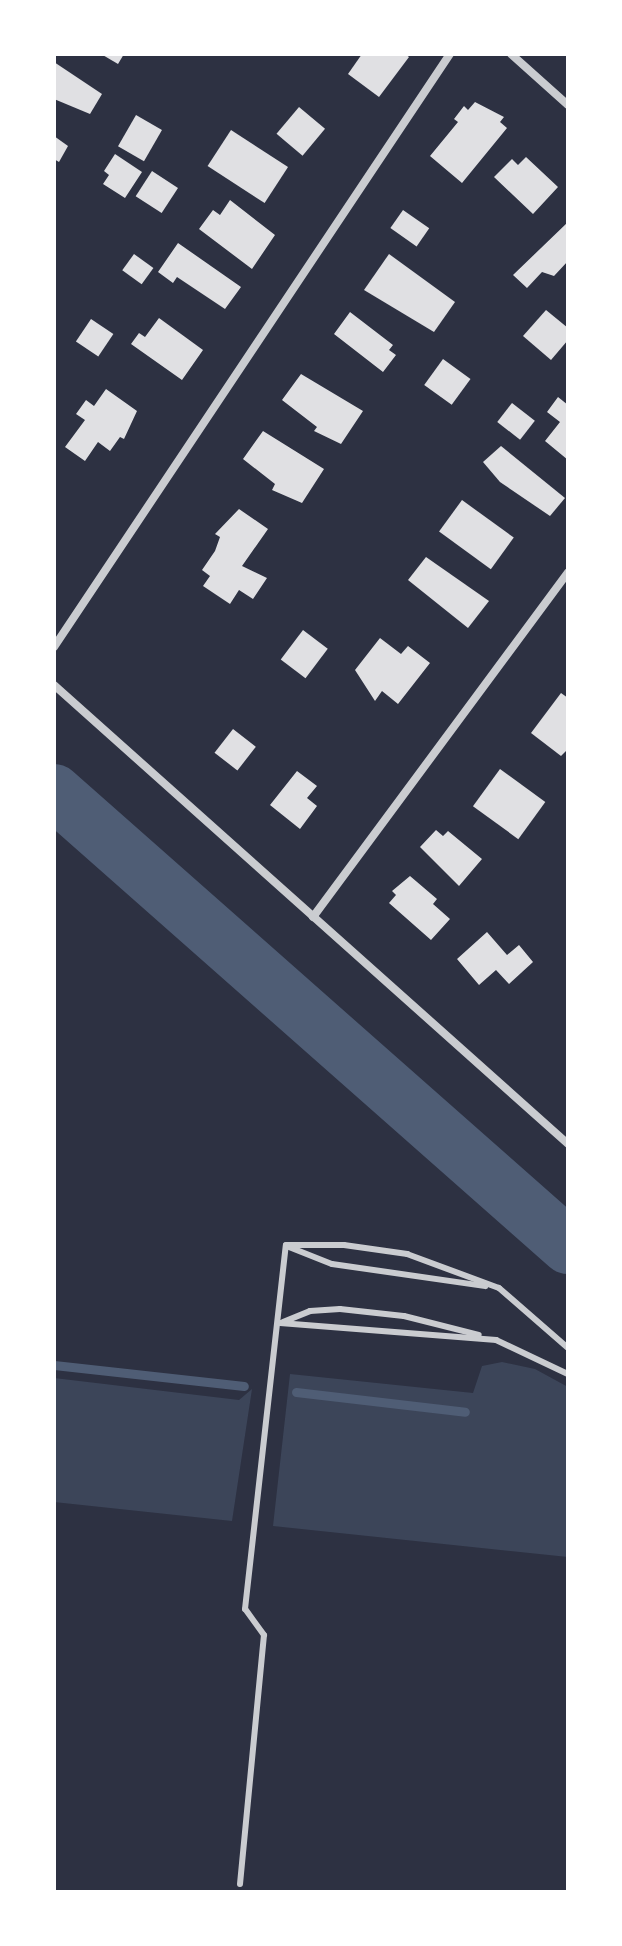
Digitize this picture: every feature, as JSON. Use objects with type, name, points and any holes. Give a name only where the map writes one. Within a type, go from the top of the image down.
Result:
[{"type":"street","points":[[54,647],[450,54]]},
{"type":"street","points":[[511,54],[568,105]]},
{"type":"street","points":[[313,917],[568,572]]},
{"type":"street","points":[[54,685],[568,1144]]},
{"type":"lane","points":[[286,1245],[332,1264],[499,1288]]},
{"type":"lane","points":[[286,1245],[344,1245],[407,1254],[499,1288],[568,1348]]},
{"type":"lane","points":[[240,1884],[264,1635],[245,1609],[280,1323],[286,1245]]},
{"type":"lane","points":[[280,1323],[310,1311],[340,1309],[404,1316],[496,1340],[568,1374]]},
{"type":"lane","points":[[280,1323],[496,1340]]},
{"type":"shaded area","points":[[502,1362],[535,1369],[568,1387],[568,1557],[273,1526],[290,1374],[473,1393],[482,1366]]},
{"type":"shaded area","points":[[54,1378],[239,1400],[252,1389],[232,1521],[54,1502]]},
{"type":"building","points":[[101,54],[124,54],[118,64]]},
{"type":"building","points":[[362,54],[405,54],[409,57],[379,97],[348,74]]},
{"type":"building","points":[[54,62],[102,94],[90,114],[54,99]]},
{"type":"building","points":[[475,102],[504,117],[500,122],[507,128],[462,183],[430,156],[458,122],[454,119],[464,106],[468,110]]},
{"type":"building","points":[[299,107],[325,129],[303,156],[277,134]]},
{"type":"building","points":[[136,115],[162,130],[144,161],[118,146]]},
{"type":"building","points":[[231,130],[288,167],[265,203],[208,166]]},
{"type":"building","points":[[54,136],[68,146],[59,162],[54,159]]},
{"type":"building","points":[[115,154],[142,172],[125,198],[103,184],[109,175],[104,171]]},
{"type":"building","points":[[526,157],[558,187],[533,214],[494,177],[512,159],[518,165]]},
{"type":"building","points":[[152,171],[178,188],[162,213],[136,196]]},
{"type":"building","points":[[230,200],[275,235],[252,269],[199,229],[213,210],[220,215]]},
{"type":"building","points":[[403,210],[429,228],[417,246],[390,228]]},
{"type":"building","points":[[568,222],[568,261],[554,276],[542,272],[527,288],[513,275]]},
{"type":"building","points":[[178,243],[241,287],[225,309],[177,277],[173,283],[158,272]]},
{"type":"building","points":[[134,254],[153,268],[142,284],[122,270]]},
{"type":"building","points":[[389,254],[455,302],[434,332],[364,290]]},
{"type":"building","points":[[546,310],[568,328],[568,340],[551,360],[523,336]]},
{"type":"building","points":[[350,312],[393,345],[389,350],[396,355],[383,372],[334,334]]},
{"type":"building","points":[[159,318],[203,350],[182,380],[131,344],[139,333],[145,337]]},
{"type":"building","points":[[91,319],[113,334],[98,356],[76,341]]},
{"type":"building","points":[[443,359],[471,379],[452,405],[424,385]]},
{"type":"building","points":[[301,374],[363,411],[341,444],[314,431],[317,427],[282,400]]},
{"type":"building","points":[[106,389],[137,411],[124,439],[120,437],[110,451],[98,442],[85,461],[65,447],[85,420],[76,414],[86,400],[94,406]]},
{"type":"building","points":[[558,397],[568,405],[568,460],[545,441],[560,422],[547,412]]},
{"type":"building","points":[[512,403],[535,421],[520,440],[497,422]]},
{"type":"building","points":[[263,431],[324,469],[302,503],[272,490],[275,484],[243,459]]},
{"type":"building","points":[[501,446],[565,498],[550,516],[500,482],[483,462]]},
{"type":"building","points":[[462,500],[514,538],[491,569],[439,532]]},
{"type":"building","points":[[239,509],[268,529],[242,566],[267,578],[253,599],[239,590],[230,604],[203,586],[210,576],[202,570],[215,551],[220,537],[215,534]]},
{"type":"building","points":[[426,557],[489,601],[468,628],[408,580]]},
{"type":"building","points":[[303,630],[328,649],[305,678],[281,660]]},
{"type":"building","points":[[380,638],[401,654],[408,646],[430,663],[398,704],[382,691],[375,701],[355,670]]},
{"type":"building","points":[[561,693],[568,698],[568,749],[561,756],[531,733]]},
{"type":"building","points":[[233,729],[256,747],[237,770],[215,753]]},
{"type":"building","points":[[500,769],[545,802],[518,839],[473,806]]},
{"type":"building","points":[[297,771],[317,786],[307,798],[317,806],[300,829],[270,805]]},
{"type":"building","points":[[436,830],[443,836],[448,831],[482,859],[459,886],[420,847]]},
{"type":"building","points":[[410,876],[437,899],[433,904],[450,919],[431,940],[389,903],[396,895],[392,891]]},
{"type":"building","points":[[487,932],[507,955],[519,945],[533,962],[509,984],[496,970],[479,985],[457,959]]},
{"type":"waterway","points":[[54,792],[568,1246]]},
{"type":"waterway","points":[[54,1365],[244,1386]]},
{"type":"waterway","points":[[296,1392],[465,1412]]}]
